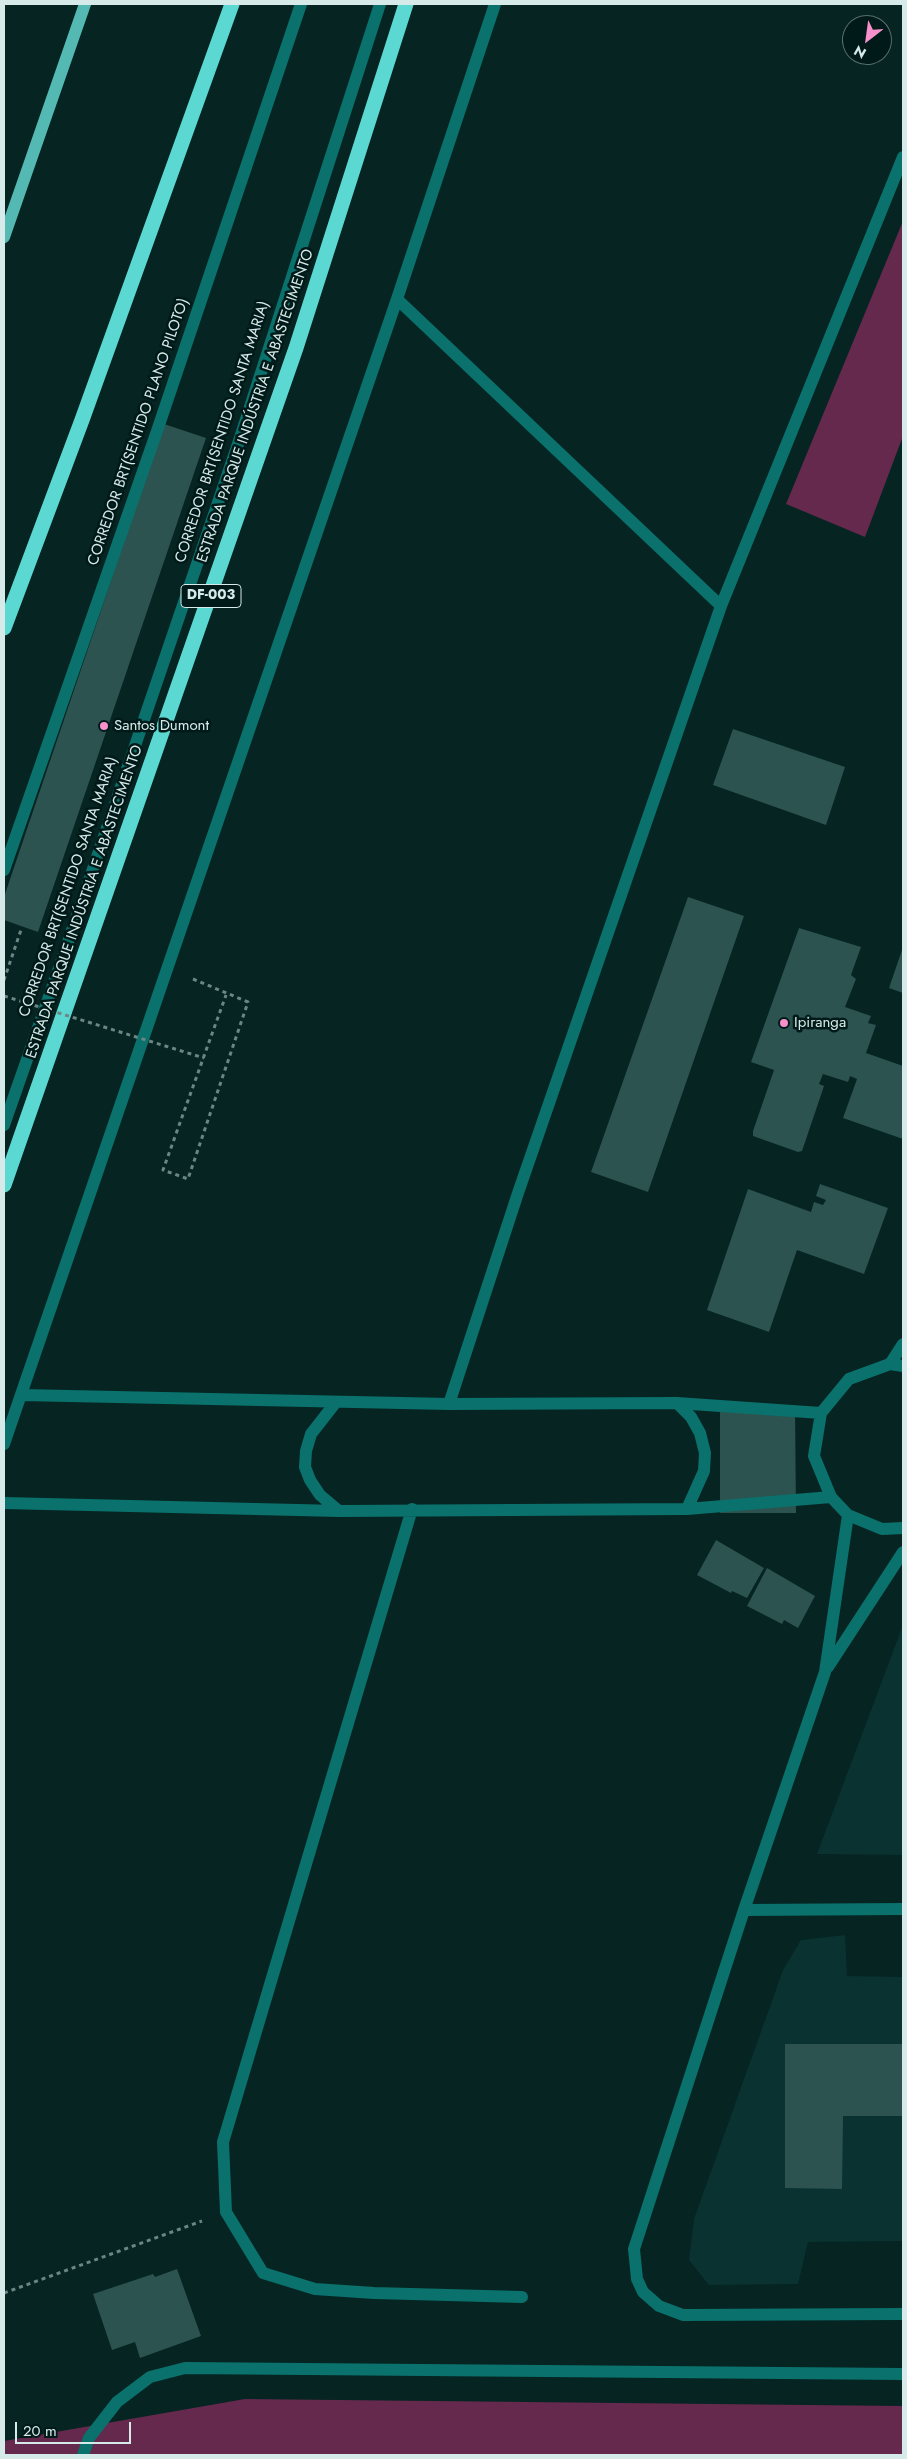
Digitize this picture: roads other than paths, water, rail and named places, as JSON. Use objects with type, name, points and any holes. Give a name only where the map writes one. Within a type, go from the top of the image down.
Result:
[{"type":"highway","points":[[4,628],[82,420],[232,4]]},
{"type":"highway","name":"ESTRADA PARQUE INDÚSTRIA E ABASTECIMENTO","points":[[4,1185],[296,348],[406,4]]},
{"type":"main road","points":[[4,237],[85,4]]},
{"type":"street","name":"CORREDOR BRT(SENTIDO PLANO PILOTO)","points":[[4,870],[157,431],[301,4]]},
{"type":"street","name":"CORREDOR BRT(SENTIDO SANTA MARIA)","points":[[4,1125],[238,440],[380,4]]},
{"type":"street","points":[[4,1444],[397,299],[495,4]]},
{"type":"street","points":[[449,1404],[521,1183],[720,606],[903,157]]},
{"type":"street","points":[[397,299],[720,606]]},
{"type":"street","points":[[890,1364],[903,1344]]},
{"type":"street","points":[[903,1366],[890,1364],[849,1379],[821,1413],[814,1456],[830,1497],[848,1514],[882,1529],[903,1528]]},
{"type":"street","points":[[21,1395],[449,1404],[677,1403],[821,1413]]},
{"type":"street","points":[[336,1402],[311,1434],[306,1451],[305,1467],[310,1480],[320,1495],[339,1511]]},
{"type":"street","points":[[677,1403],[691,1417],[700,1433],[705,1453],[704,1471],[688,1508]]},
{"type":"street","points":[[4,1503],[339,1511],[688,1508],[830,1497]]},
{"type":"street","points":[[412,1509],[223,2142],[226,2212],[263,2272],[315,2289],[374,2293],[522,2296]]},
{"type":"street","points":[[848,1514],[825,1672],[744,1910],[634,2249],[637,2279],[643,2292],[660,2306],[683,2315],[903,2314]]},
{"type":"street","points":[[825,1672],[903,1552]]},
{"type":"street","points":[[744,1910],[903,1909]]},
{"type":"street","points":[[83,2455],[89,2438],[117,2402],[150,2377],[185,2368],[903,2374]]},
{"type":"place","name":"Santos Dumont","points":[[104,726]]},
{"type":"place","name":"Ipiranga","points":[[784,1023]]}]
